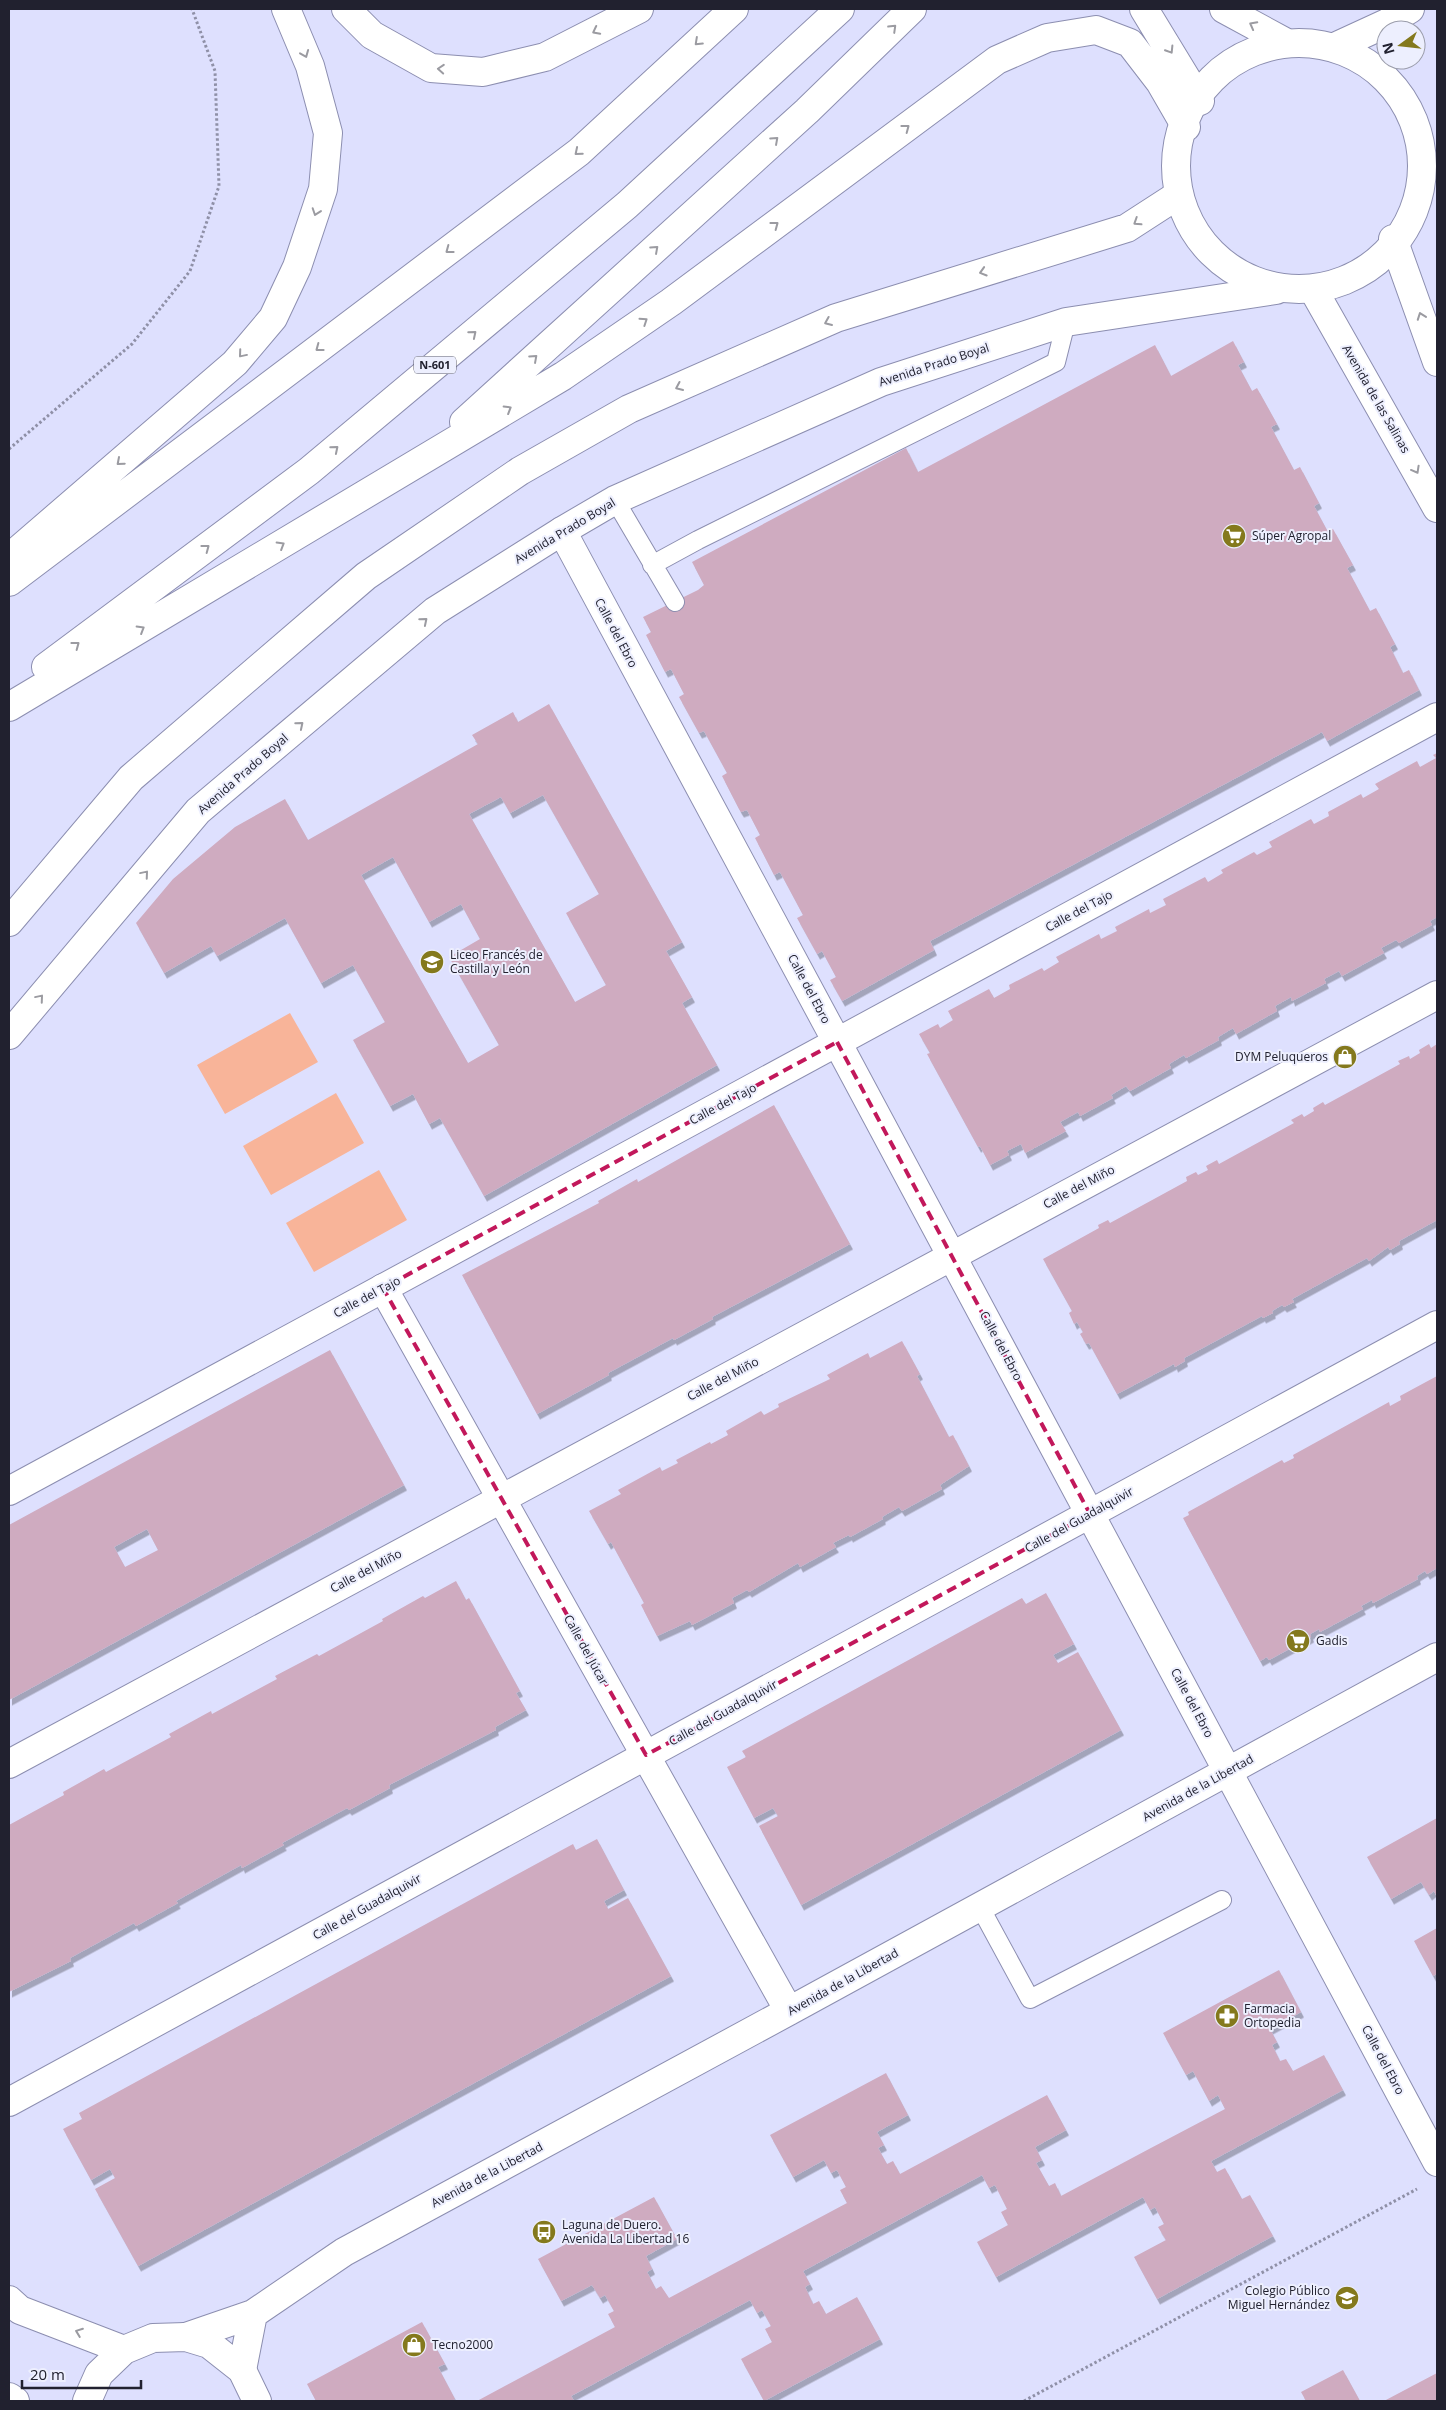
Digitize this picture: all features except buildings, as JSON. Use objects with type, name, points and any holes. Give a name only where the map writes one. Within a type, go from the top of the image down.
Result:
[{"type":"main road","points":[[9,558],[235,362],[273,318],[297,267],[324,189],[328,133],[310,66],[286,9]]},
{"type":"main road","points":[[346,9],[372,35],[431,68],[483,72],[545,57],[639,9]]},
{"type":"main road","points":[[9,582],[579,152],[734,9]]},
{"type":"main road","name":"N-601","points":[[9,695],[309,471],[628,205],[840,9]]},
{"type":"main road","points":[[421,462],[807,111],[912,9]]},
{"type":"main road","points":[[1144,9],[1200,100]]},
{"type":"main road","points":[[1224,9],[1283,41]]},
{"type":"main road","points":[[1337,46],[1387,23],[1410,9]]},
{"type":"main road","points":[[9,707],[563,376],[671,302],[997,60],[1047,38],[1096,30],[1130,43],[1160,82],[1186,127]]},
{"type":"main road","points":[[1420,175],[1416,138],[1406,102],[1388,78],[1364,59],[1337,46],[1310,41],[1283,41],[1256,50],[1232,65],[1214,80],[1200,100],[1186,127],[1179,160],[1178,195],[1190,228],[1210,255],[1240,278],[1276,290],[1314,291],[1345,284],[1370,264],[1393,239],[1410,210],[1420,175],[1437,144]]},
{"type":"main road","points":[[9,922],[131,778],[366,576],[520,471],[629,409],[836,318],[1127,228],[1178,195]]},
{"type":"main road","points":[[1393,239],[1437,362]]},
{"type":"main road","name":"Avenida Prado Boyal","points":[[9,1035],[198,811],[435,611],[562,531],[615,500],[881,382],[1066,322],[1276,290]]},
{"type":"main road","name":"Avenida de las Salinas","points":[[1314,291],[1437,508]]},
{"type":"main road","name":"Calle del Ebro","points":[[562,531],[1437,2162]]},
{"type":"main road","name":"Calle del Tajo","points":[[9,1491],[1437,717]]},
{"type":"main road","name":"Calle del Miño","points":[[9,1764],[1437,995]]},
{"type":"main road","name":"Calle del Júcar","points":[[383,1288],[789,2012]]},
{"type":"main road","name":"Calle del Guadalquivir","points":[[9,2102],[1437,1325]]},
{"type":"main road","name":"Avenida de la Libertad","points":[[186,2337],[252,2314],[344,2252],[789,2012],[1437,1657]]},
{"type":"main road","points":[[9,2300],[20,2310],[124,2350]]},
{"type":"main road","points":[[242,2370],[252,2314]]},
{"type":"main road","points":[[87,2401],[99,2374],[124,2350],[153,2338],[186,2337],[209,2344],[242,2370],[257,2401]]},
{"type":"main road","points":[[9,2397],[15,2401]]},
{"type":"lane","points":[[652,565],[698,540],[1056,362],[1066,322]]},
{"type":"lane","points":[[615,500],[675,602]]},
{"type":"lane","points":[[980,1907],[1030,1999],[1222,1900]]},
{"type":"path","points":[[9,449],[132,344],[190,271],[219,186],[215,71],[192,9]]},
{"type":"path","points":[[1024,2401],[1420,2187]]},
{"type":"highlighted area","points":[[837,1042],[1090,1514],[646,1755],[383,1288]]},
{"type":"shaded area","points":[[290,1013],[318,1062],[225,1114],[197,1065]]},
{"type":"shaded area","points":[[336,1093],[364,1143],[271,1195],[243,1146]]},
{"type":"shaded area","points":[[379,1170],[407,1220],[314,1272],[286,1223]]},
{"type":"place","name":"Súper Agropal","points":[[1234,536]]},
{"type":"place","name":"Liceo Francés de Castilla y León","points":[[432,962]]},
{"type":"place","name":"DYM Peluqueros","points":[[1345,1057]]},
{"type":"place","name":"Gadis","points":[[1298,1641]]},
{"type":"place","name":"Farmacia Ortopedia","points":[[1227,2016]]},
{"type":"place","name":"Laguna de Duero. Avenida La Libertad 16","points":[[544,2232]]},
{"type":"place","name":"Colegio Público Miguel Hernández","points":[[1347,2298]]},
{"type":"place","name":"Tecno2000","points":[[414,2345]]}]
